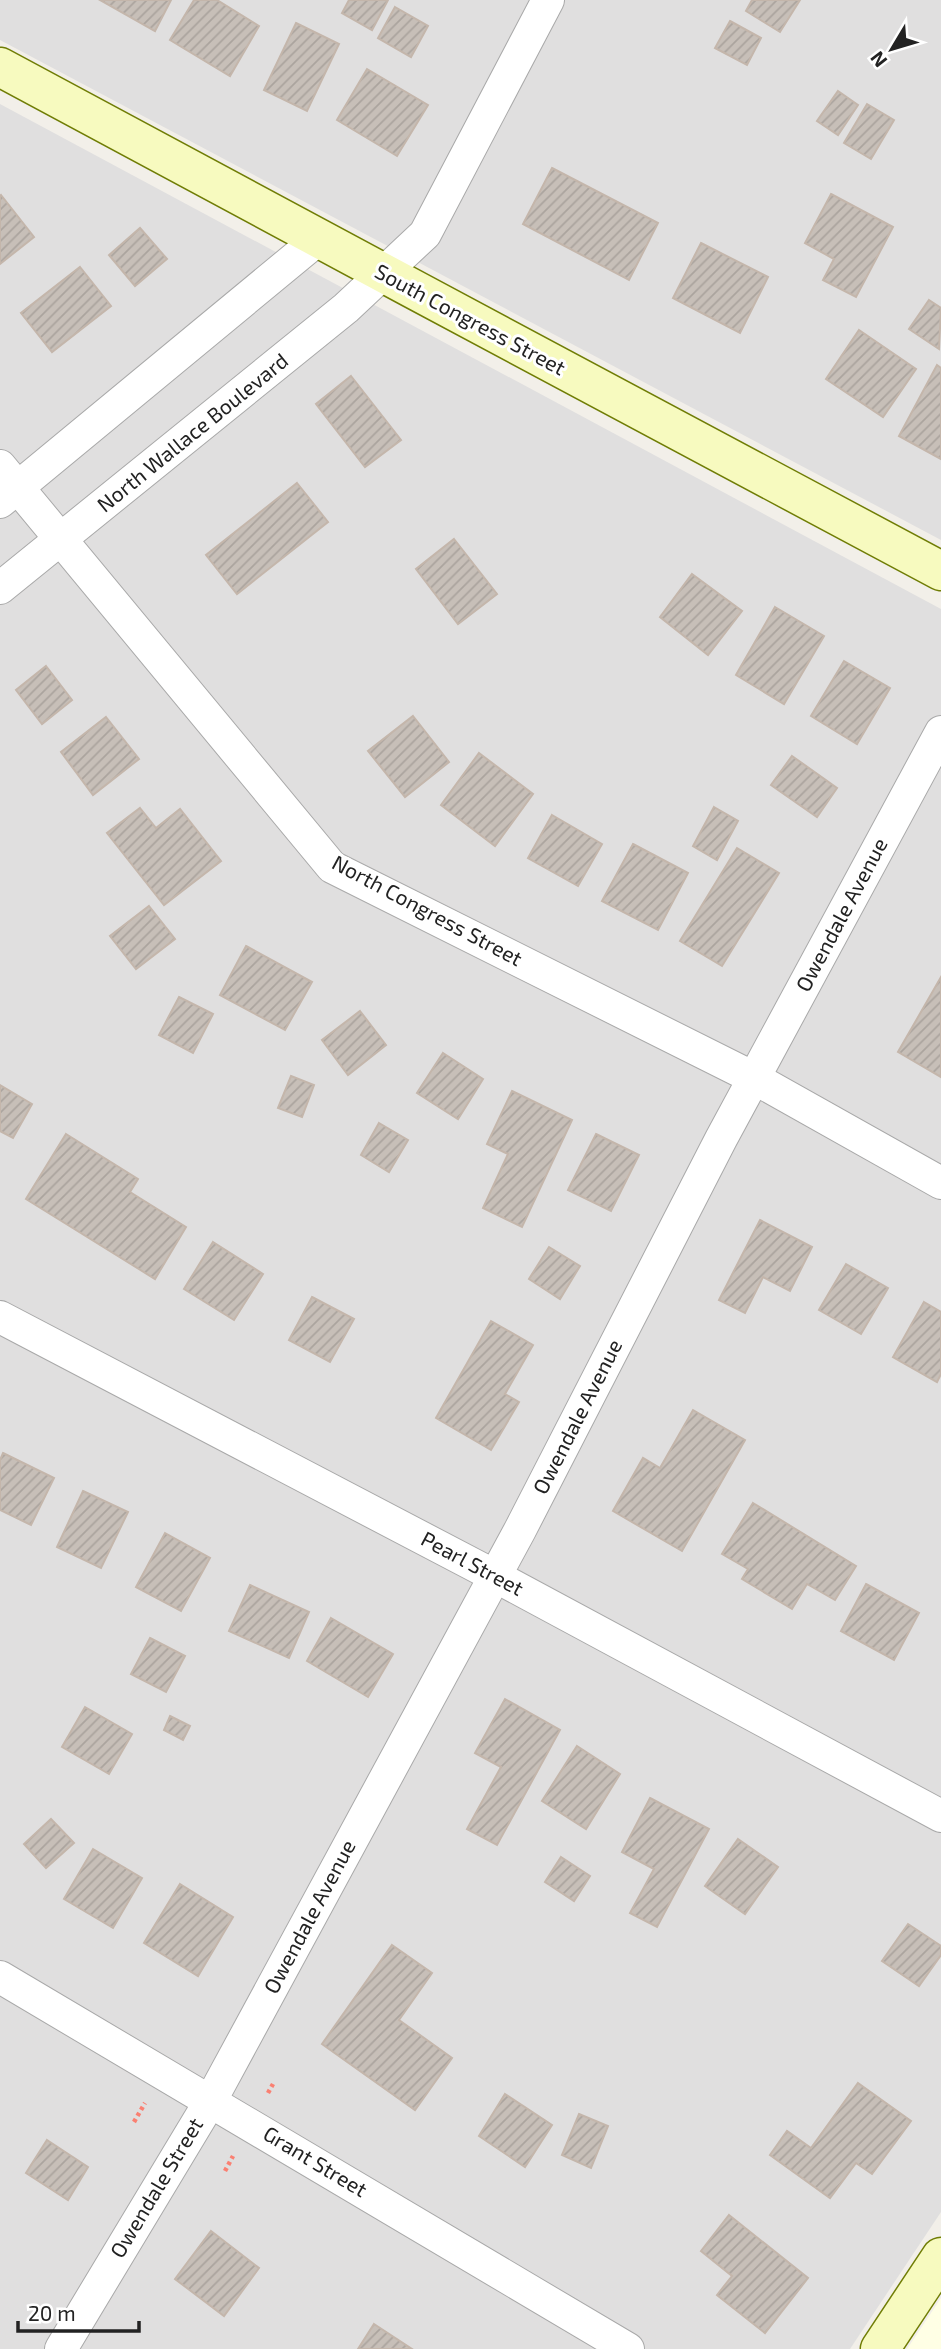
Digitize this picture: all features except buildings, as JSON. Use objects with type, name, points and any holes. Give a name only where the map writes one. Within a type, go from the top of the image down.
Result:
[{"type":"street","name":"North Wallace Boulevard","points":[[0,588],[346,308],[425,234],[548,0]]},
{"type":"street","name":"South Congress Street","points":[[0,68],[317,240],[941,570]]},
{"type":"street","points":[[6,485],[317,240]]},
{"type":"street","name":"North Congress Street","points":[[6,485],[60,541],[332,867],[754,1078],[941,1183]]},
{"type":"street","name":"Owendale Avenue","points":[[211,2100],[941,732]]},
{"type":"street","name":"Pearl Street","points":[[0,1317],[493,1575],[941,1816]]},
{"type":"street","name":"Grant Street","points":[[0,1977],[628,2349]]},
{"type":"street","name":"Owendale Street","points":[[61,2349],[211,2100]]},
{"type":"street","points":[[880,2349],[941,2257]]},
{"type":"path","points":[[134,2122],[146,2102]]},
{"type":"path","points":[[225,2171],[236,2150]]},
{"type":"shaded area","points":[[0,0],[941,0],[941,540],[0,40]]},
{"type":"shaded area","points":[[0,104],[941,609],[941,2212],[850,2349],[0,2349]]},
{"type":"shaded area","points":[[941,2298],[941,2349],[907,2349]]}]
